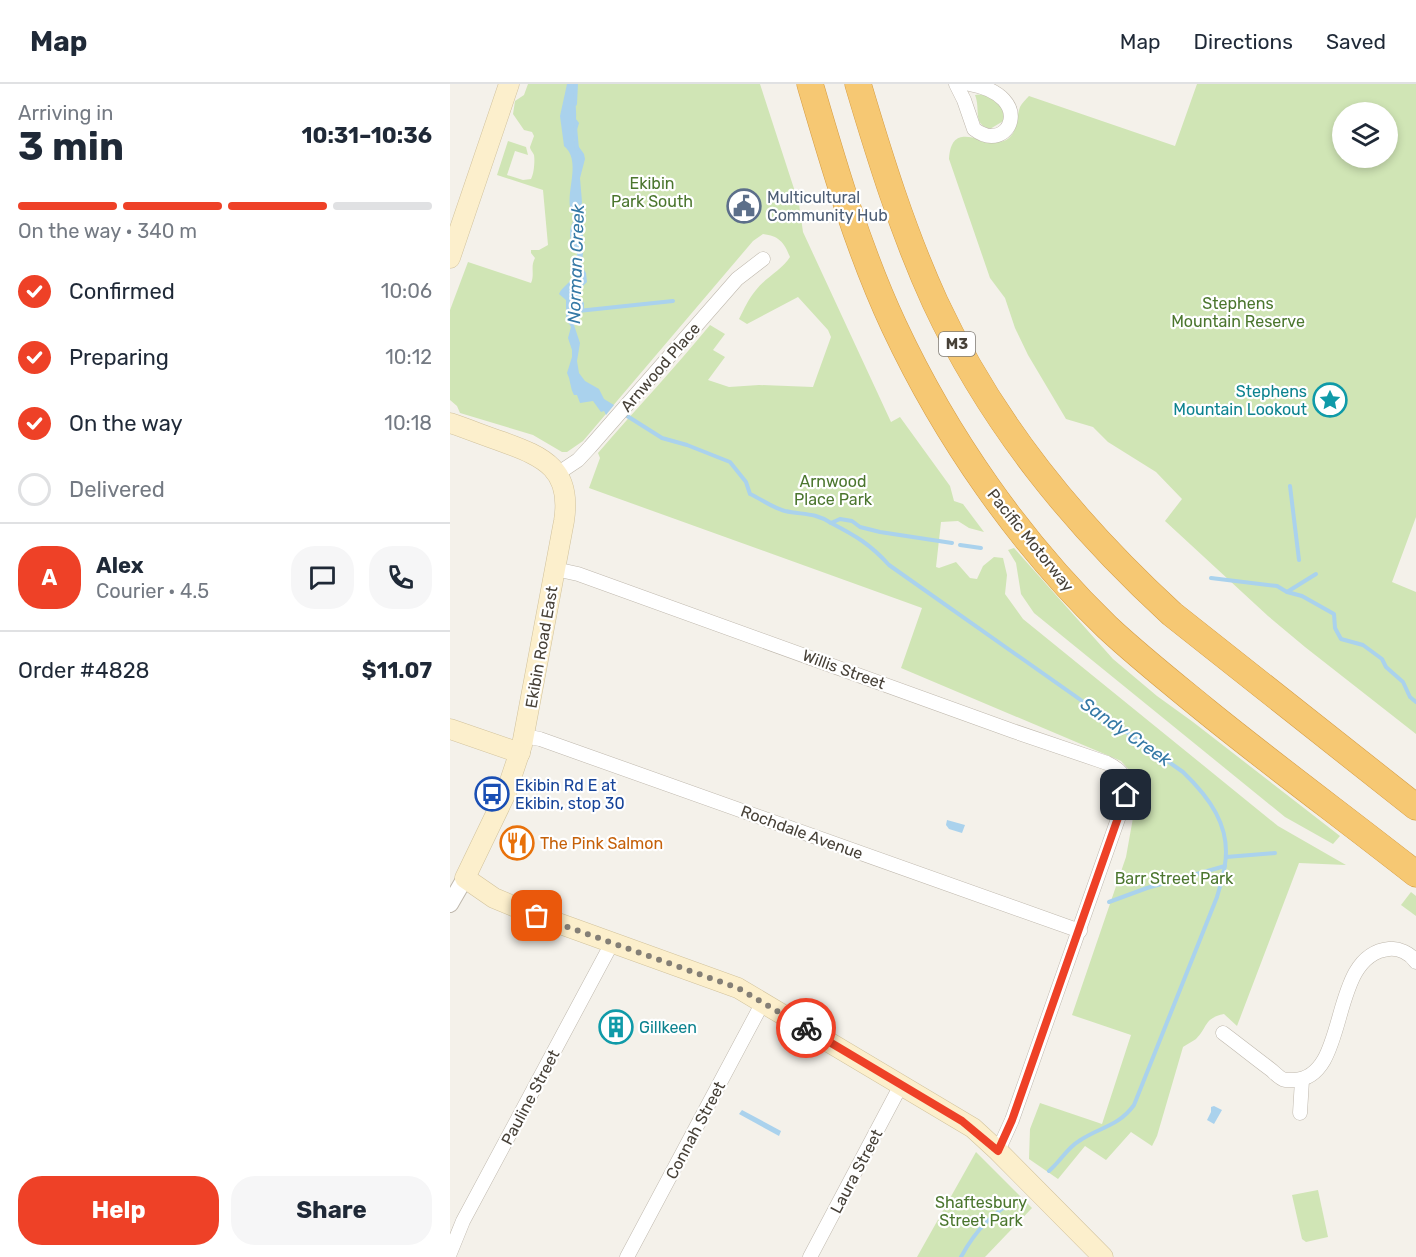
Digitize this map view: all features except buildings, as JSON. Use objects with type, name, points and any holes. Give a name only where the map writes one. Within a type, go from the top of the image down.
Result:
[{"type":"highway","name":"Pacific Motorway","points":[[810,84],[849,212],[894,327],[953,436],[1006,512],[1082,602],[1138,655],[1233,733],[1416,874]]},
{"type":"highway","name":"M3","points":[[858,84],[902,221],[936,303],[977,380],[1042,477],[1090,535],[1134,580],[1172,614],[1416,807]]},
{"type":"main road","points":[[450,258],[509,84]]},
{"type":"main road","points":[[450,410],[471,429]]},
{"type":"main road","points":[[450,423],[535,454],[557,474]]},
{"type":"main road","name":"Ekibin Road East","points":[[465,878],[506,794],[522,744],[566,506],[563,488],[557,474]]},
{"type":"main road","points":[[450,729],[522,744]]},
{"type":"main road","points":[[465,878],[506,903],[738,988],[763,1002],[973,1128],[1103,1257]]},
{"type":"street","points":[[956,84],[974,129],[986,136],[998,135],[1010,122],[1009,106],[995,94],[970,84]]},
{"type":"street","name":"Arnwood Place","points":[[557,474],[578,460],[737,279],[763,259]]},
{"type":"street","name":"Willis Street","points":[[555,569],[578,574],[1107,763],[1119,770],[1126,780],[1125,800],[1080,931]]},
{"type":"street","name":"Rochdale Avenue","points":[[522,744],[540,739],[1080,931]]},
{"type":"street","name":"Ekibin Road East","points":[[450,904],[465,878]]},
{"type":"street","points":[[998,1151],[1012,1120],[1080,931]]},
{"type":"street","name":"Pauline Street","points":[[450,1252],[463,1221],[612,943]]},
{"type":"street","points":[[1223,1033],[1285,1080],[1302,1080],[1317,1072],[1325,1058],[1348,990],[1368,956],[1380,950],[1394,949],[1403,951],[1416,962]]},
{"type":"street","name":"Connah Street","points":[[627,1257],[763,1002]]},
{"type":"street","points":[[1300,1113],[1302,1080]]},
{"type":"street","name":"Laura Street","points":[[810,1257],[901,1085]]},
{"type":"green space","points":[[528,84],[760,84],[799,204],[803,232],[891,422],[900,417],[950,486],[954,501],[963,504],[984,532],[969,528],[958,521],[941,522],[936,567],[956,562],[970,578],[977,579],[983,566],[994,557],[1003,558],[1007,575],[1005,594],[1023,619],[1278,826],[1346,865],[1299,863],[1237,1026],[1224,1014],[1218,1016],[1210,1021],[1196,1039],[1183,1047],[1152,1146],[1131,1132],[1106,1160],[1085,1146],[1058,1179],[1029,1159],[1030,1129],[1040,1103],[1102,1124],[1131,1035],[1072,1015],[1126,857],[1136,801],[1136,784],[1131,772],[1121,761],[901,668],[922,608],[589,488],[600,458],[598,453],[710,325],[725,334],[713,350],[725,357],[708,380],[729,387],[759,385],[813,387],[831,337],[828,330],[798,297],[747,324],[739,319],[756,290],[790,257],[786,247],[773,236],[763,234],[753,241],[583,441],[567,452],[562,452],[533,435],[460,413],[457,406],[450,400],[450,310],[468,262],[531,283],[535,258],[531,250],[539,250],[548,245],[543,190],[497,175],[508,141],[526,147],[528,155],[515,151],[507,175],[523,180],[532,177],[534,155],[530,147],[534,136],[532,132],[524,130],[513,114],[515,101],[524,95]]},
{"type":"green space","name":"Stephens Mountain Reserve","points":[[1197,84],[1416,84],[1416,517],[1392,582],[1416,592],[1416,734],[1268,616],[1165,521],[1182,499],[1156,472],[1108,442],[1093,427],[1066,419],[1028,355],[1015,328],[1005,298],[990,278],[949,159],[952,146],[957,139],[964,137],[1001,142],[1009,138],[1015,127],[1020,107],[1029,96],[1175,146]]},
{"type":"green space","points":[[984,94],[1002,106],[1005,120],[990,129],[981,124],[978,116],[975,95]]},
{"type":"green space","points":[[1014,548],[1113,659],[1157,696],[1340,836],[1333,844],[1285,817],[1034,613],[1021,594],[1016,563],[1008,550]]},
{"type":"green space","points":[[1411,892],[1416,896],[1416,916],[1401,905]]},
{"type":"green space","name":"Shaftesbury Street Park","points":[[976,1152],[1032,1208],[985,1257],[917,1257]]},
{"type":"green space","points":[[1318,1190],[1328,1237],[1306,1242],[1302,1239],[1292,1195]]},
{"type":"water","points":[[567,84],[577,84],[576,119],[579,123],[574,140],[585,159],[580,178],[582,202],[577,233],[583,252],[582,266],[587,282],[578,294],[584,303],[584,308],[574,320],[580,343],[577,361],[579,373],[585,381],[599,389],[604,399],[614,405],[606,415],[593,401],[580,403],[577,395],[574,395],[567,373],[572,357],[568,338],[571,327],[566,319],[566,300],[559,294],[572,278],[580,253],[575,248],[571,249],[570,245],[572,242],[570,229],[578,209],[577,205],[572,209],[570,207],[573,166],[569,152],[564,146],[560,116]]},
{"type":"water","points":[[947,820],[965,825],[962,833],[949,829],[946,825]]},
{"type":"water","points":[[1211,1107],[1222,1110],[1214,1124],[1207,1120]]},
{"type":"water","points":[[742,1110],[781,1131],[779,1136],[739,1114]]},
{"type":"waterway","name":"Norman Creek","points":[[575,104],[576,84]]},
{"type":"waterway","name":"Norman Creek","points":[[575,127],[577,149]]},
{"type":"waterway","name":"Norman Creek","points":[[578,263],[581,237],[580,210]]},
{"type":"waterway","points":[[578,311],[673,301]]},
{"type":"waterway","name":"Norman Creek","points":[[624,414],[662,438],[730,462],[746,482],[750,494],[781,510],[814,515],[831,523],[840,519],[852,521],[860,527],[880,532],[952,543]]},
{"type":"waterway","points":[[1290,486],[1299,560]]},
{"type":"waterway","name":"Sandy Creek","points":[[831,523],[862,541],[889,565],[1183,772],[1209,802],[1221,825],[1226,850],[1224,872],[1217,897],[1134,1105],[1115,1122],[1075,1144],[1049,1171]]},
{"type":"waterway","name":"Norman Creek","points":[[960,545],[981,548]]},
{"type":"waterway","points":[[1287,592],[1316,574]]},
{"type":"waterway","name":"Norman Creek","points":[[1211,578],[1277,586],[1287,592],[1302,596],[1334,614],[1335,628],[1341,639],[1363,645],[1382,659],[1386,667],[1403,682],[1410,697],[1416,702]]},
{"type":"waterway","points":[[1226,857],[1275,853]]},
{"type":"waterway","points":[[1109,902],[1147,888],[1225,866]]},
{"type":"waterway","name":"Sandy Creek","points":[[961,1257],[972,1239],[993,1216],[1020,1199]]},
{"type":"way so far","points":[[537,916],[738,988],[806,1028]]},
{"type":"place","name":"Multicultural Community Hub","points":[[744,206]]},
{"type":"place","name":"Stephens Mountain Lookout","points":[[1330,400]]},
{"type":"place","name":"Ekibin Rd E at Ekibin, stop 30","points":[[492,794]]},
{"type":"place","name":"The Pink Salmon","points":[[517,843]]},
{"type":"place","name":"Gillkeen","points":[[616,1027]]},
{"type":"route","points":[[806,1028],[973,1128],[998,1151],[1007,1136],[1126,795]]},
{"type":"park label","name":"Ekibin Park South","points":[[652,192]]},
{"type":"park label","name":"Arnwood Place Park","points":[[833,490]]},
{"type":"park label","name":"Barr Street Park","points":[[1174,878]]}]
